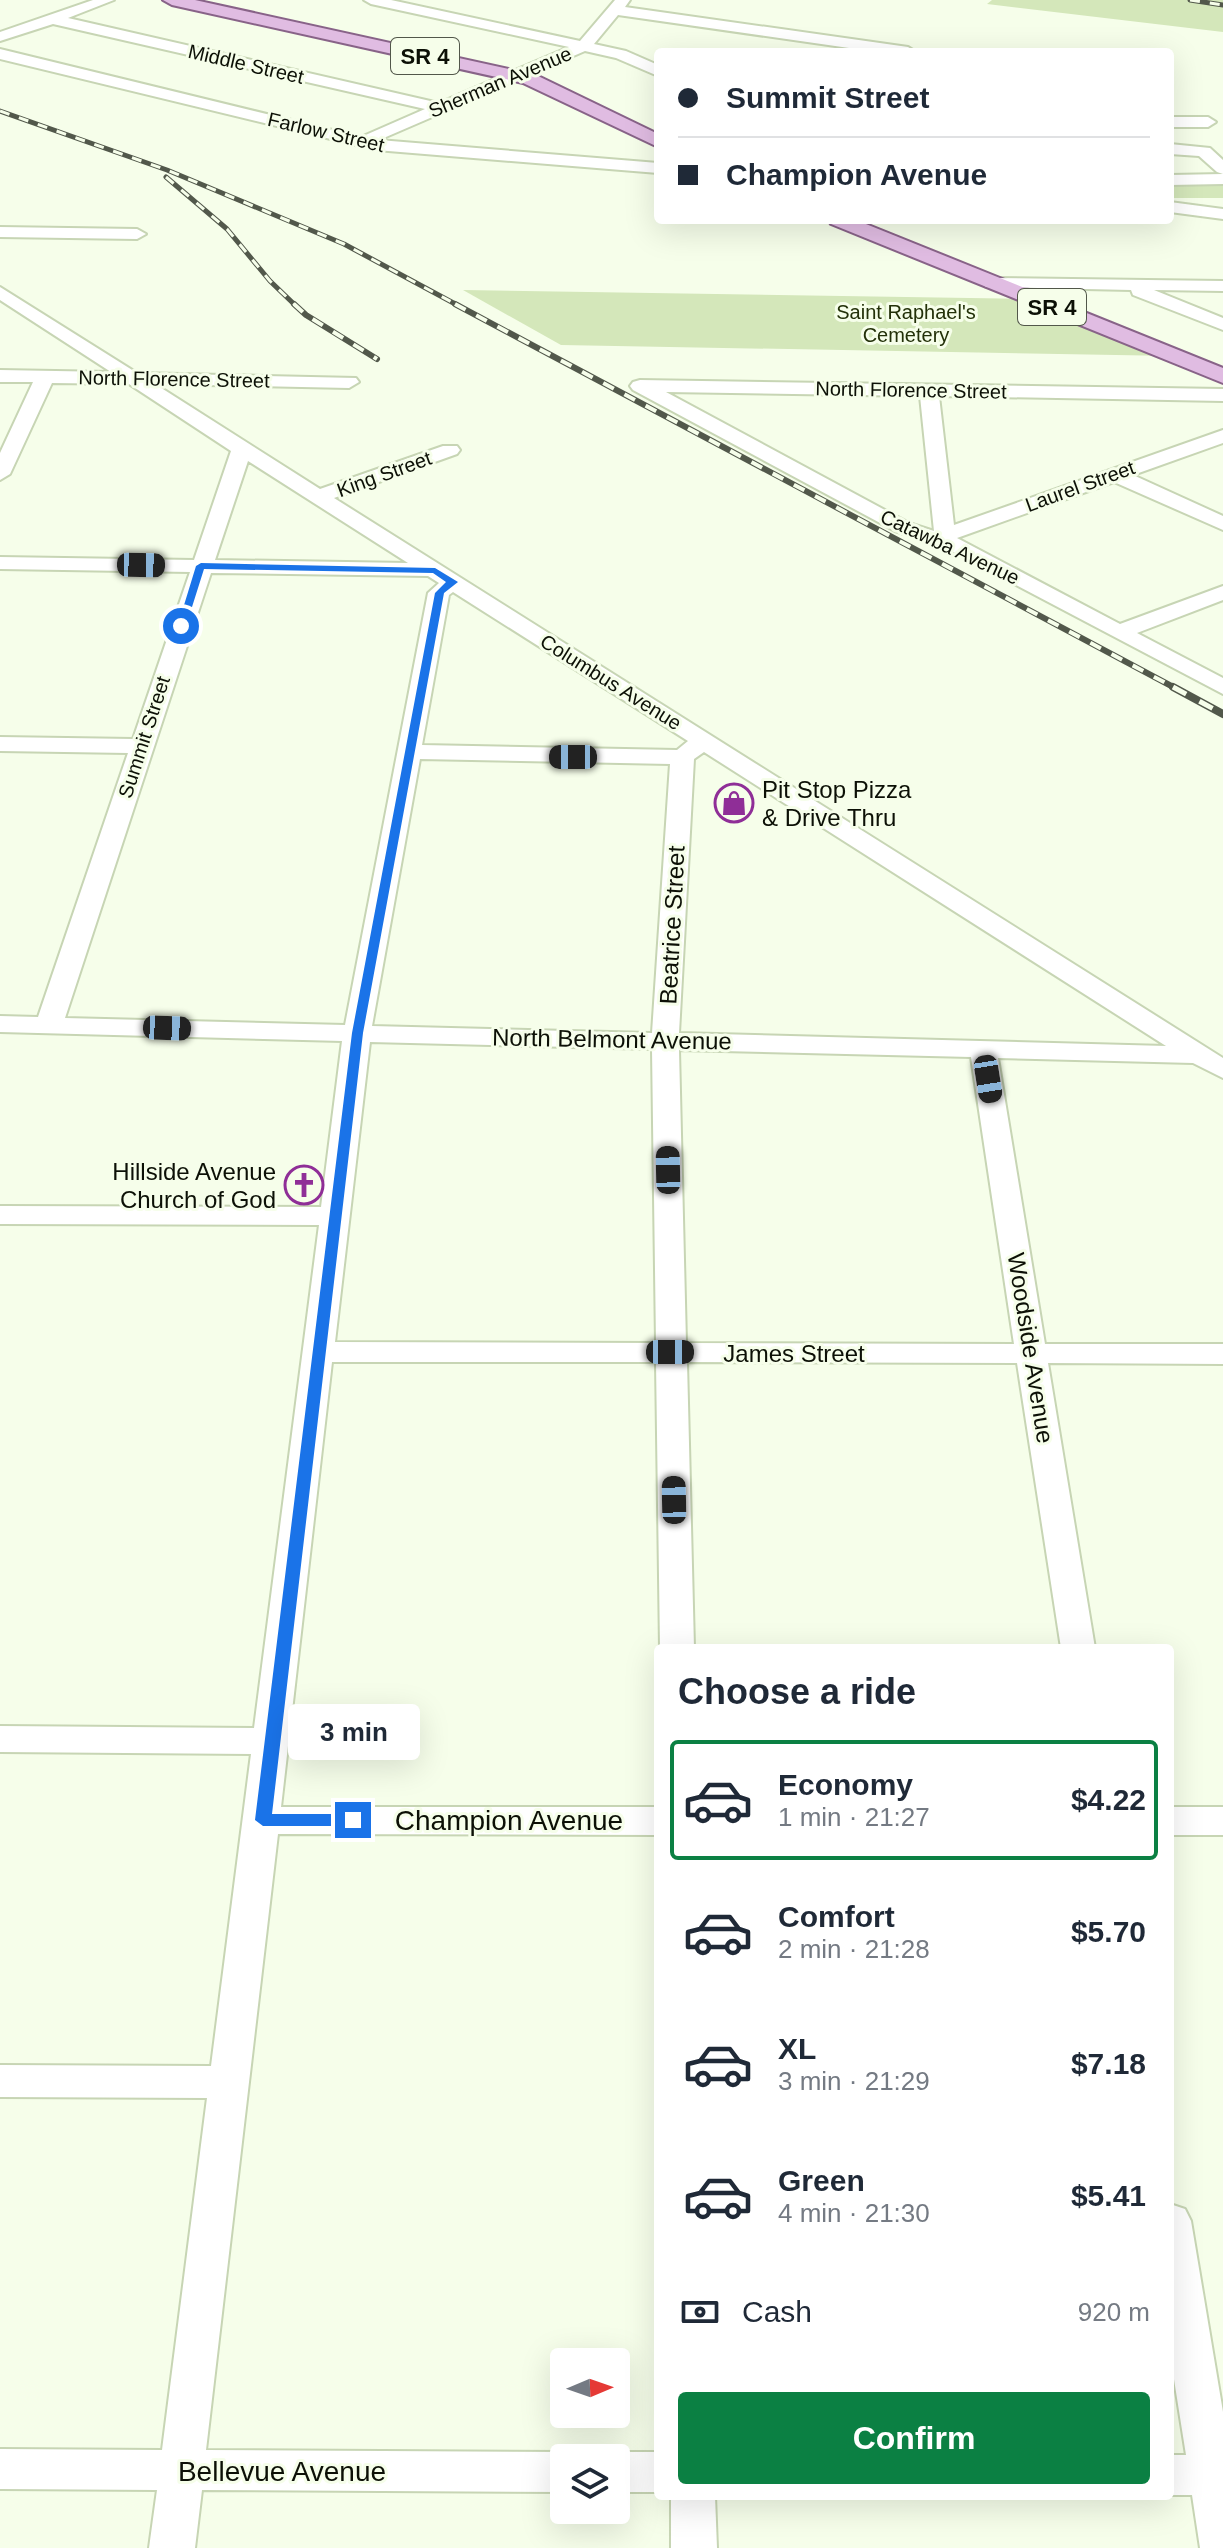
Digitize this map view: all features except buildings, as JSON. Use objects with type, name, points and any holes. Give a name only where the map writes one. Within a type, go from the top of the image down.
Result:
[{"type":"main road","name":"SR 4","points":[[179,1],[516,76],[540,83],[654,139]]},
{"type":"main road","name":"SR 4","points":[[848,224],[1223,376]]},
{"type":"street","points":[[0,37],[107,0]]},
{"type":"street","points":[[371,0],[621,54],[654,69]]},
{"type":"street","points":[[619,5],[883,48]]},
{"type":"street","name":"Sherman Avenue","points":[[361,142],[584,46],[619,5]]},
{"type":"street","name":"Middle Street","points":[[51,19],[441,108]]},
{"type":"street","name":"Farlow Street","points":[[0,54],[361,142],[654,168]]},
{"type":"street","points":[[1174,122],[1208,122]]},
{"type":"street","points":[[1174,149],[1204,151],[1223,169]]},
{"type":"street","points":[[1174,180],[1223,179]]},
{"type":"street","points":[[1174,208],[1223,214]]},
{"type":"street","points":[[0,232],[137,234]]},
{"type":"street","points":[[992,283],[1223,286]]},
{"type":"street","points":[[1120,284],[1223,324]]},
{"type":"street","name":"Columbus Avenue","points":[[0,292],[444,576],[693,749],[1211,1055],[1223,1070]]},
{"type":"street","name":"North Florence Street","points":[[0,376],[349,382]]},
{"type":"street","points":[[0,474],[45,377]]},
{"type":"street","name":"North Florence Street","points":[[677,406],[640,386],[1223,395]]},
{"type":"street","points":[[929,390],[942,537]]},
{"type":"street","name":"Catawba Avenue","points":[[677,406],[902,527],[942,537],[1223,687]]},
{"type":"street","name":"Laurel Street","points":[[942,537],[1223,436]]},
{"type":"street","name":"Summit Street","points":[[49,1025],[242,449]]},
{"type":"street","name":"King Street","points":[[318,497],[450,450]]},
{"type":"street","points":[[1114,474],[1223,524]]},
{"type":"street","points":[[0,563],[201,566],[444,576],[357,1033],[172,2548]]},
{"type":"street","points":[[1119,632],[1223,592]]},
{"type":"street","points":[[0,767],[5,744],[141,746]]},
{"type":"street","points":[[411,752],[693,749]]},
{"type":"street","name":"Beatrice Street","points":[[677,1644],[665,1040],[693,749]]},
{"type":"street","name":"North Belmont Avenue","points":[[0,1024],[1211,1055]]},
{"type":"street","name":"Woodside Avenue","points":[[983,1049],[1077,1644]]},
{"type":"street","points":[[0,1215],[333,1216]]},
{"type":"street","name":"James Street","points":[[317,1352],[1223,1354]]},
{"type":"street","points":[[0,1739],[271,1741]]},
{"type":"street","name":"Champion Avenue","points":[[263,1820],[654,1821]]},
{"type":"street","points":[[1174,1821],[1223,1821]]},
{"type":"street","points":[[0,2081],[229,2082]]},
{"type":"street","points":[[1174,2254],[1201,2475],[1223,2548]]},
{"type":"street","name":"Bellevue Avenue","points":[[0,2469],[550,2472]]},
{"type":"street","points":[[630,2472],[654,2472]]},
{"type":"street","points":[[693,2500],[694,2548]]},
{"type":"green space","points":[[992,0],[1223,0],[1223,32],[987,4]]},
{"type":"green space","points":[[1223,177],[1223,198],[1174,198],[1174,179]]},
{"type":"green space","name":"Saint Raphael's Cemetery","points":[[463,290],[1033,299],[1173,356],[561,345]]},
{"type":"railway","points":[[1190,0],[1223,5]]},
{"type":"railway","points":[[0,111],[167,170],[344,244],[459,306]]},
{"type":"railway","points":[[166,177],[227,229],[270,281],[296,306]]},
{"type":"railway","points":[[294,304],[306,315],[377,359]]},
{"type":"railway","points":[[455,304],[1177,689]]},
{"type":"railway","points":[[1173,687],[1223,714]]},
{"type":"place","name":"Pit Stop Pizza & Drive Thru","points":[[734,803]]},
{"type":"place","name":"Hillside Avenue Church of God","points":[[304,1185]]},
{"type":"route","points":[[181,626],[201,566],[435,570],[453,582],[444,586],[439,593],[426,678],[357,1033],[263,1820],[353,1820]]}]
